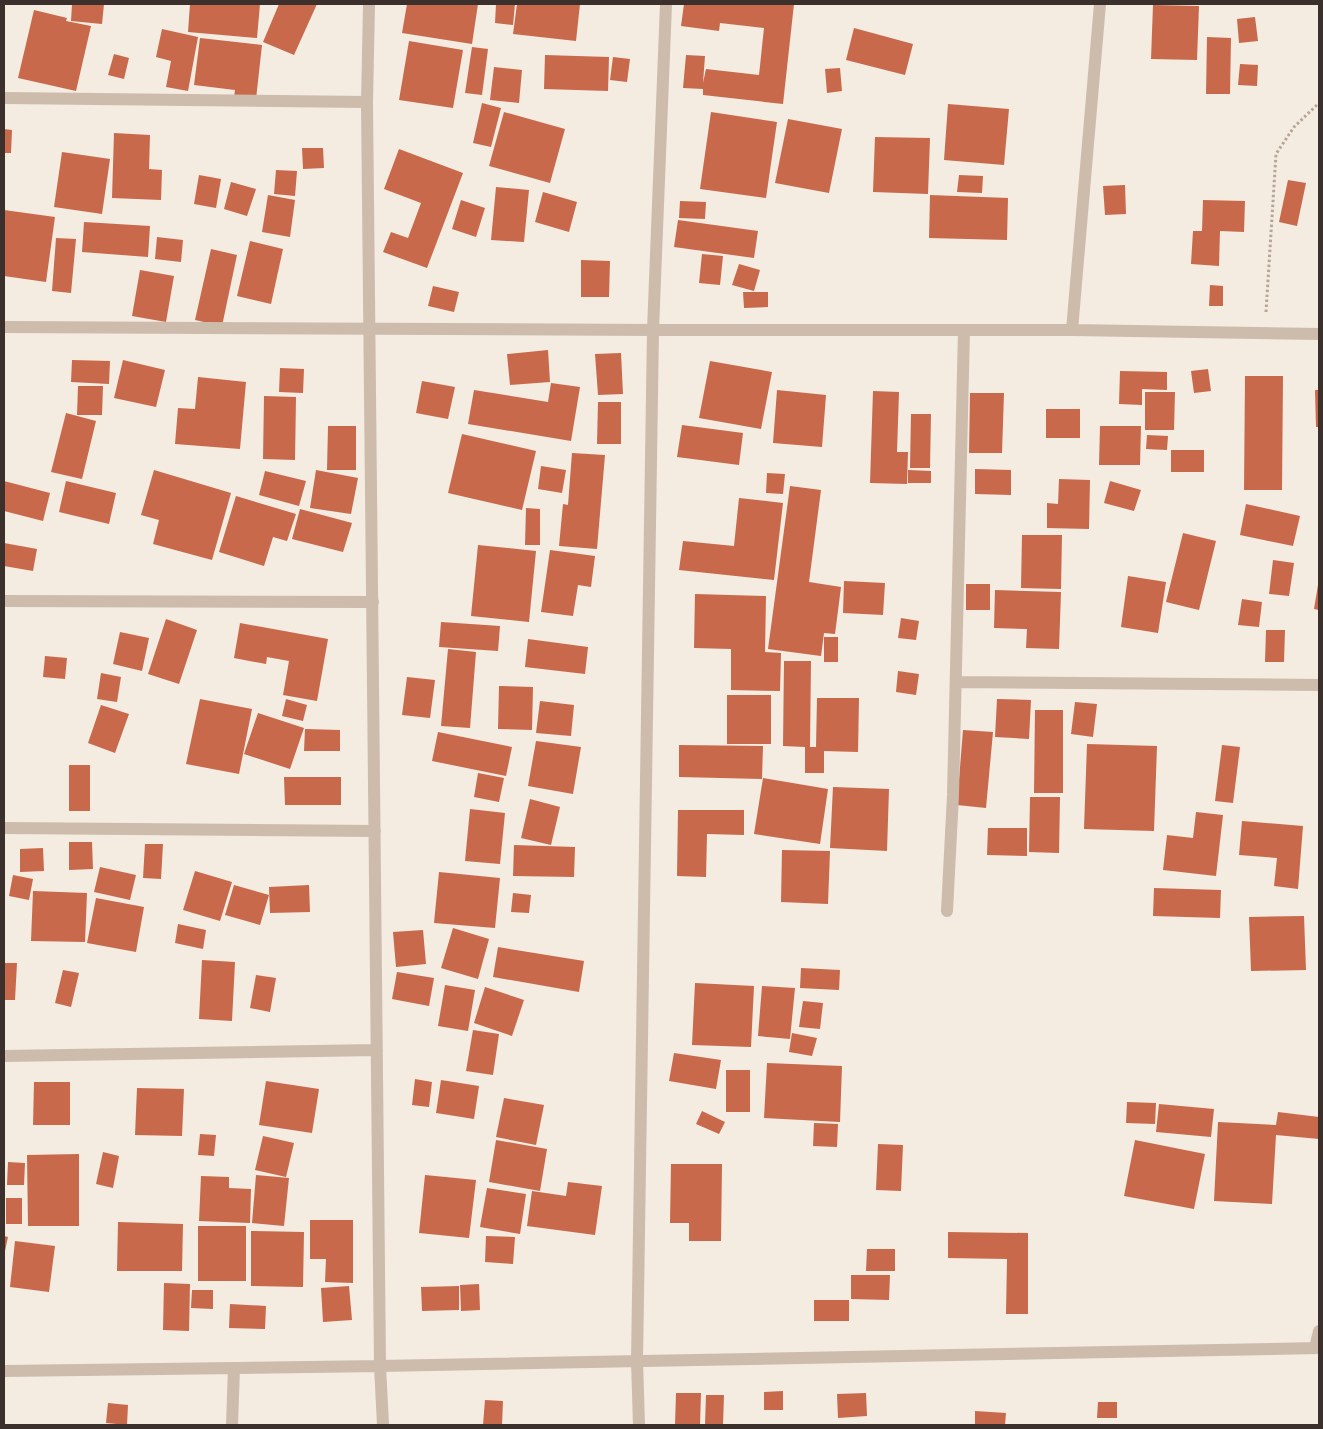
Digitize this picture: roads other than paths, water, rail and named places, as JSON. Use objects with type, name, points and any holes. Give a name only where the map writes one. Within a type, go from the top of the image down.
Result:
[{"type":"street","points":[[369,4],[367,102],[380,1366],[383,1425]]},
{"type":"street","points":[[639,1425],[637,1360],[652,330],[666,4]]},
{"type":"street","points":[[1072,330],[1100,4]]},
{"type":"street","points":[[4,98],[367,102]]},
{"type":"street","points":[[4,327],[1072,330],[1319,334]]},
{"type":"street","points":[[947,912],[953,795],[964,330]]},
{"type":"street","points":[[4,601],[373,602]]},
{"type":"street","points":[[956,682],[1319,685]]},
{"type":"street","points":[[4,828],[375,831]]},
{"type":"street","points":[[4,1056],[377,1050]]},
{"type":"street","points":[[4,1371],[380,1366],[1317,1348],[1319,1330]]},
{"type":"street","points":[[232,1425],[234,1368]]}]
